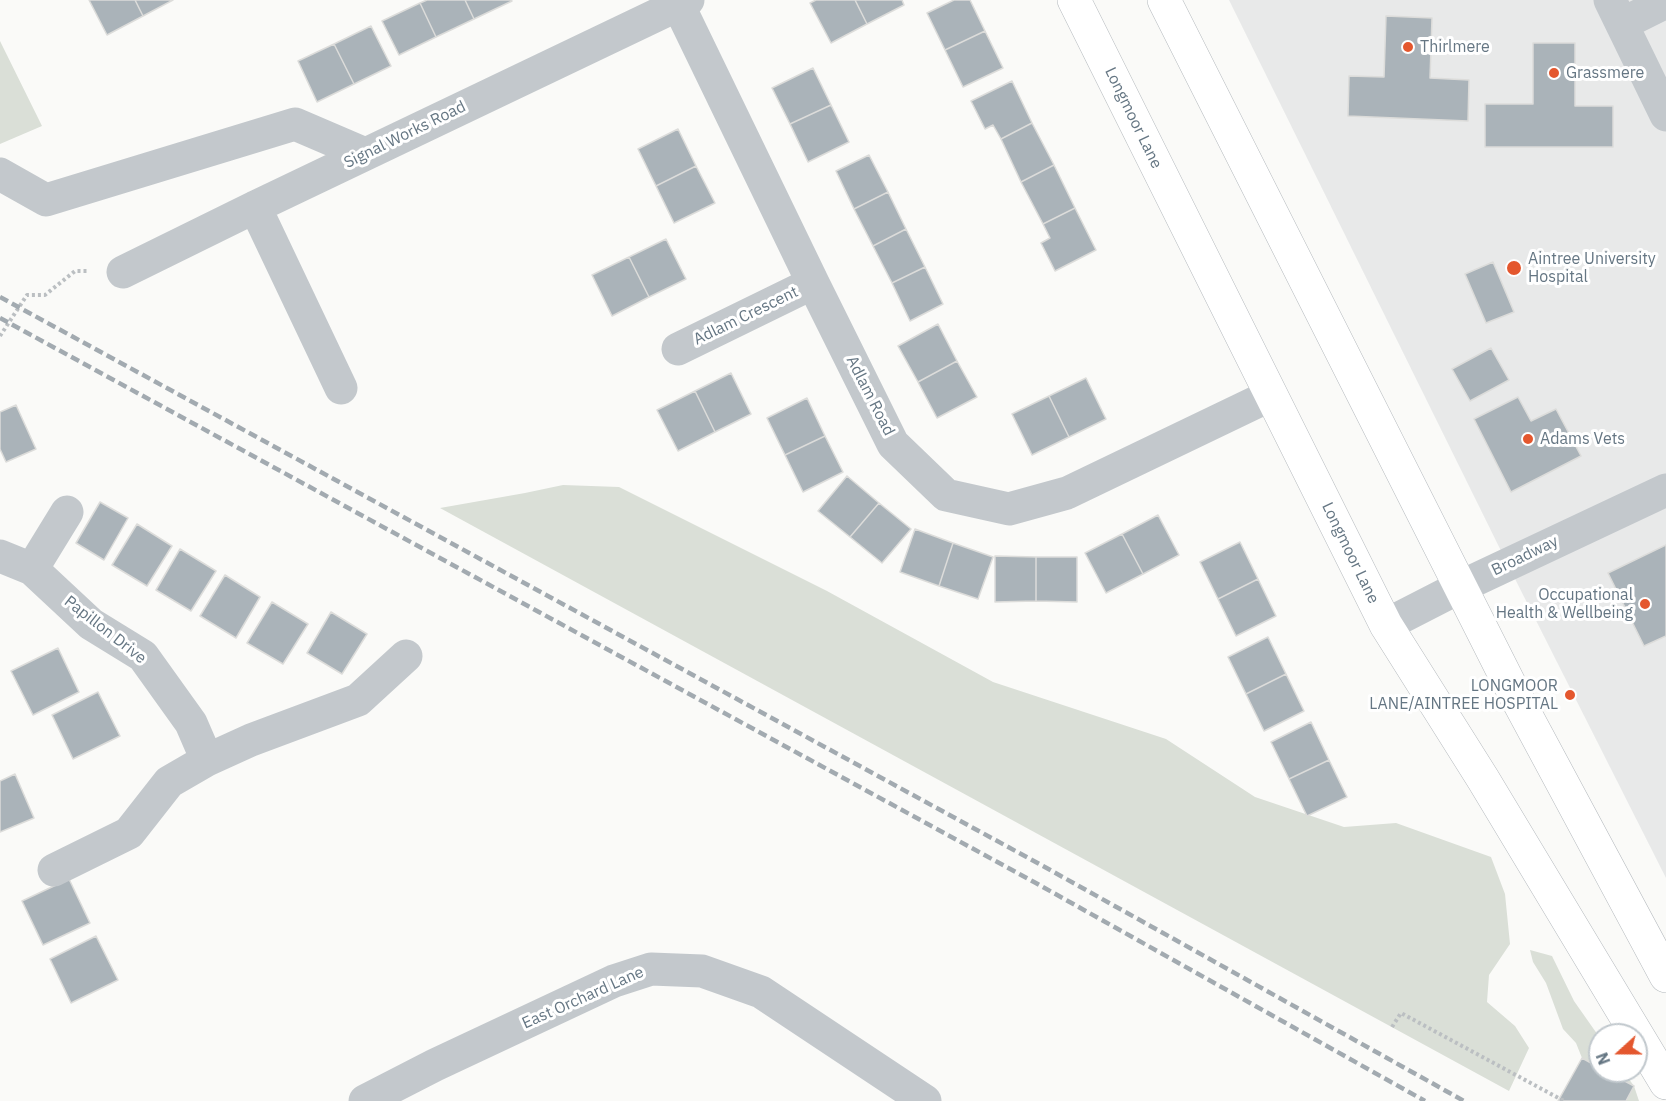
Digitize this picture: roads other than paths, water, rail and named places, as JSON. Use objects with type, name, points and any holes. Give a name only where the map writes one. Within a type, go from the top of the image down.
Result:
[{"type":"main road","name":"Longmoor Lane","points":[[1074,0],[1386,625],[1490,789],[1666,1083]]},
{"type":"main road","points":[[1164,0],[1514,693],[1666,976]]},
{"type":"street","name":"Adlam Road","points":[[681,2],[813,283],[893,444],[946,495],[1009,509],[1067,493],[1271,395]]},
{"type":"street","name":"Signal Works Road","points":[[123,272],[681,2]]},
{"type":"street","points":[[1666,2],[1616,12],[1666,115]]},
{"type":"street","points":[[0,174],[46,200],[295,124],[365,154]]},
{"type":"street","points":[[255,207],[341,388]]},
{"type":"street","name":"Adlam Crescent","points":[[678,349],[813,283]]},
{"type":"street","name":"Broadway","points":[[1386,625],[1460,587],[1666,490]]},
{"type":"street","points":[[32,569],[67,512]]},
{"type":"street","name":"Papillon Drive","points":[[0,556],[32,569],[92,624],[143,656],[191,723],[207,760]]},
{"type":"street","points":[[54,870],[129,833],[169,782],[207,760],[251,740],[358,700],[406,656]]},
{"type":"street","name":"East Orchard Lane","points":[[365,1101],[435,1065],[614,981],[651,969],[702,970],[761,992],[926,1101]]},
{"type":"railway","points":[[0,297],[1043,866],[1464,1101]]},
{"type":"railway","points":[[0,318],[1034,882],[1425,1101]]},
{"type":"place","name":"Thirlmere","points":[[1408,47]]},
{"type":"place","name":"Grassmere","points":[[1554,73]]},
{"type":"place","name":"Aintree University Hospital","points":[[1514,268]]},
{"type":"place","name":"Adams Vets","points":[[1528,439]]},
{"type":"place","name":"Occupational Health & Wellbeing","points":[[1645,604]]},
{"type":"place","name":"LONGMOOR LANE/AINTREE HOSPITAL","points":[[1570,695]]}]
